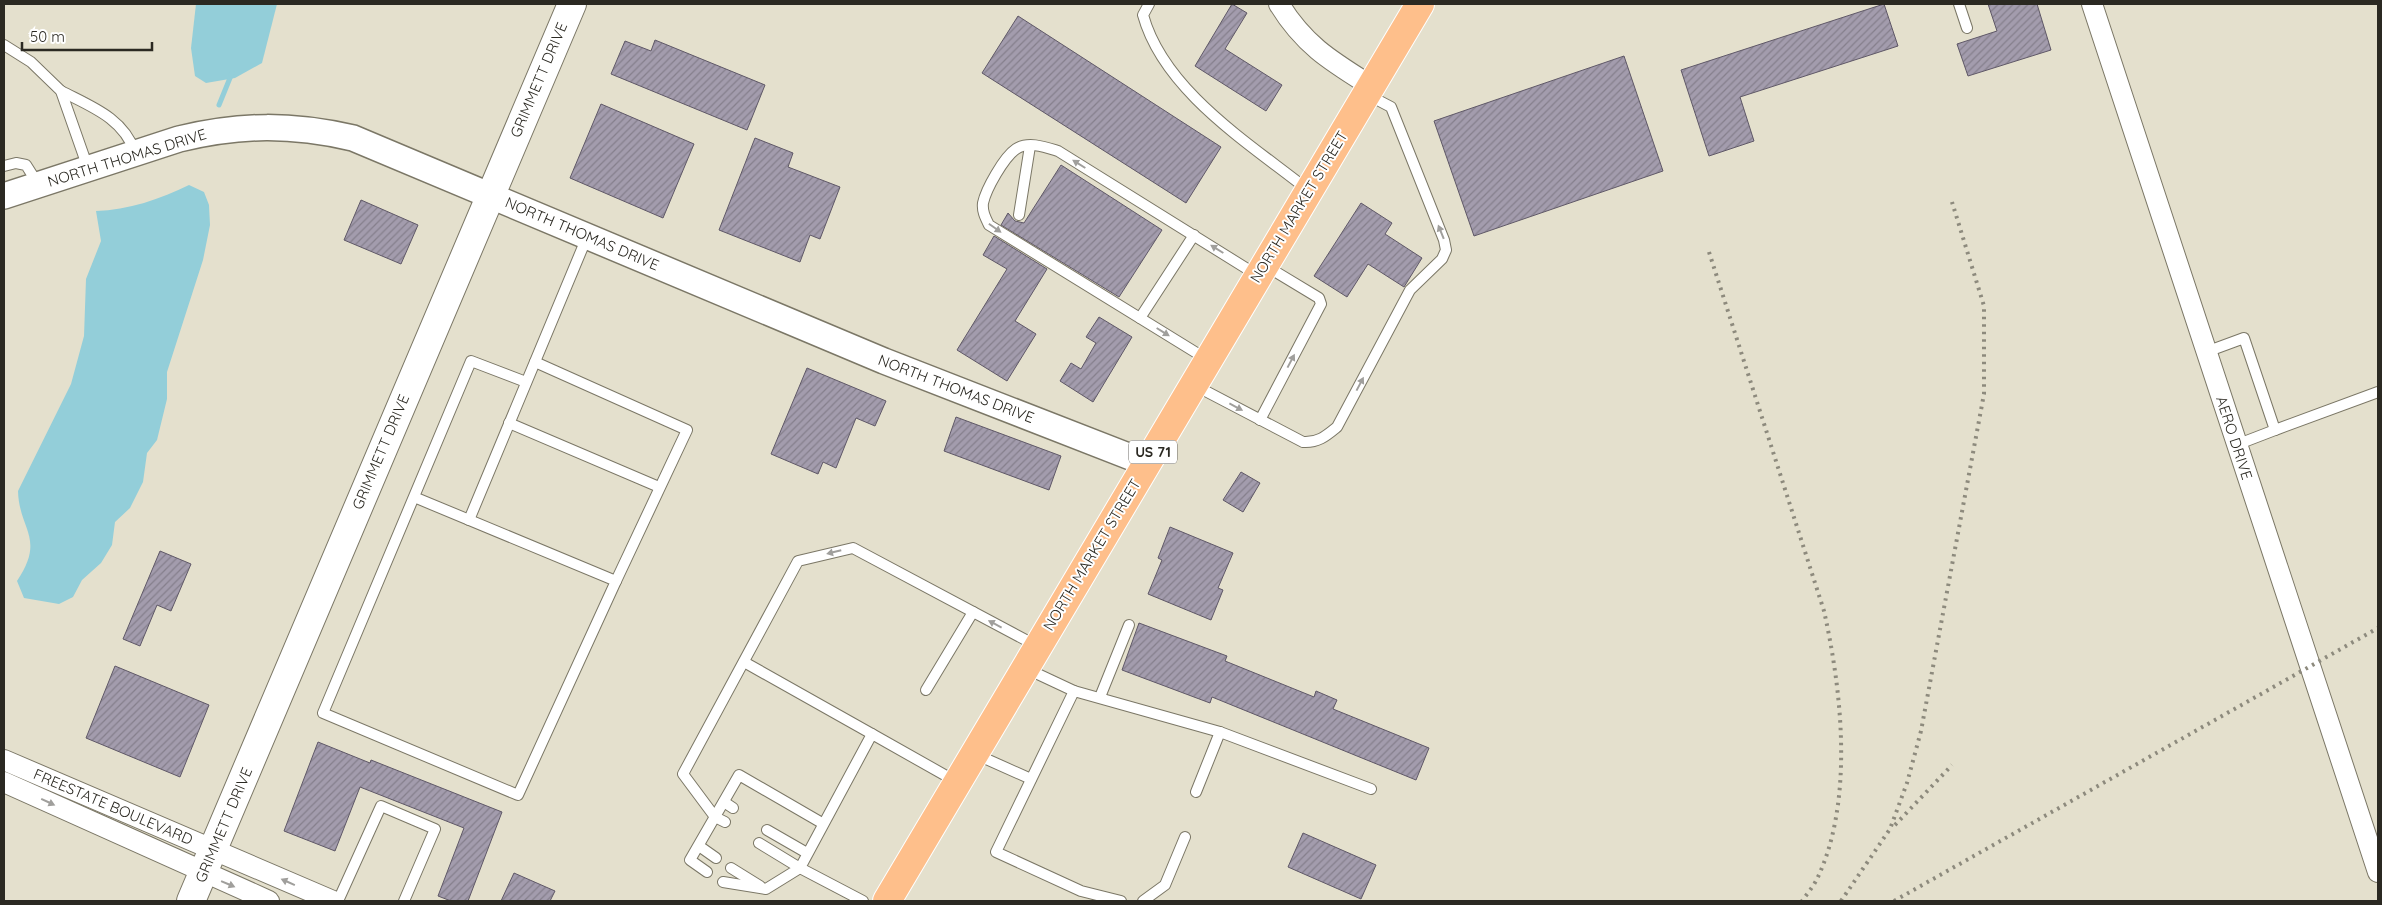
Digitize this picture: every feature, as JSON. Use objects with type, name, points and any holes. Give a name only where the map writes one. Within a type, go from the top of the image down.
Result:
[{"type":"main road","name":"GRIMMETT DRIVE","points":[[191,901],[490,195],[573,4]]},
{"type":"main road","name":"NORTH MARKET STREET","points":[[887,901],[1420,4]]},
{"type":"street","points":[[1279,4],[1294,25],[1326,58],[1369,90]]},
{"type":"street","name":"AERO DRIVE","points":[[2092,4],[2378,872]]},
{"type":"street","name":"NORTH THOMAS DRIVE","points":[[4,196],[189,137],[236,128],[280,126],[321,130],[375,145],[587,237],[884,361],[1146,463]]},
{"type":"street","name":"FREESTATE BOULEVARD","points":[[4,760],[208,861],[269,901]]},
{"type":"street","name":"FREESTATE BOULEVARD","points":[[4,782],[208,861],[333,901]]},
{"type":"lane","points":[[1149,4],[1143,15],[1154,48],[1195,100],[1309,191]]},
{"type":"lane","points":[[1958,4],[1967,28]]},
{"type":"lane","points":[[4,45],[31,62],[61,91],[97,110],[120,126],[130,136],[135,153]]},
{"type":"lane","points":[[1193,385],[1303,442],[1312,443],[1321,439],[1337,427],[1410,290],[1442,259],[1446,250],[1392,107],[1369,90]]},
{"type":"lane","points":[[61,91],[88,169]]},
{"type":"lane","points":[[1208,360],[989,225],[983,214],[983,202],[1000,166],[1016,149],[1041,145],[1058,151],[1194,235],[1319,298],[1322,304],[1260,420]]},
{"type":"lane","points":[[1018,215],[1030,146]]},
{"type":"lane","points":[[4,166],[16,163],[26,165],[39,185]]},
{"type":"lane","points":[[1140,318],[1194,235]]},
{"type":"lane","points":[[468,520],[587,237]]},
{"type":"lane","points":[[2206,352],[2244,338],[2275,430]]},
{"type":"lane","points":[[526,382],[471,361],[323,713],[518,795],[687,430],[535,362]]},
{"type":"lane","points":[[2236,445],[2378,392]]},
{"type":"lane","points":[[509,423],[659,487]]},
{"type":"lane","points":[[414,497],[616,581]]},
{"type":"lane","points":[[720,820],[683,774],[798,561],[853,548],[973,612],[1074,690],[1220,732],[1371,789]]},
{"type":"lane","points":[[926,690],[973,612]]},
{"type":"lane","points":[[1100,697],[1129,625]]},
{"type":"lane","points":[[744,662],[957,782]]},
{"type":"lane","points":[[1074,690],[996,852],[1081,890],[1121,901]]},
{"type":"lane","points":[[1196,792],[1220,732]]},
{"type":"lane","points":[[724,882],[766,889],[800,868],[822,823],[872,734]]},
{"type":"lane","points":[[974,754],[1031,779]]},
{"type":"lane","points":[[707,872],[690,860],[720,820],[739,776],[822,823]]},
{"type":"lane","points":[[338,901],[381,806],[435,829],[404,901]]},
{"type":"lane","points":[[768,830],[807,853]]},
{"type":"lane","points":[[1143,901],[1165,885],[1185,837]]},
{"type":"lane","points":[[759,843],[800,868],[864,901]]},
{"type":"lane","points":[[699,846],[716,858]]},
{"type":"lane","points":[[732,868],[766,889]]},
{"type":"water","points":[[196,4],[277,4],[262,63],[235,78],[206,83],[195,76],[191,48]]},
{"type":"water","points":[[189,185],[204,192],[209,205],[210,225],[203,260],[167,372],[167,399],[157,440],[147,453],[143,482],[130,508],[115,522],[112,545],[101,563],[82,580],[73,597],[59,604],[24,598],[17,581],[30,554],[30,544],[29,534],[19,504],[18,491],[71,384],[84,336],[86,279],[101,241],[96,211],[144,203]]},
{"type":"building","points":[[1232,4],[1247,13],[1225,49],[1282,85],[1266,111],[1195,66]]},
{"type":"building","points":[[1884,4],[1898,46],[1740,97],[1754,141],[1709,156],[1681,70]]},
{"type":"building","points":[[1988,4],[2037,4],[2051,50],[1968,76],[1957,44],[1997,31]]},
{"type":"building","points":[[1018,16],[1221,147],[1186,203],[982,73]]},
{"type":"building","points":[[655,40],[765,85],[747,130],[611,74],[625,41],[651,51]]},
{"type":"building","points":[[1624,56],[1663,171],[1474,236],[1434,121]]},
{"type":"building","points":[[601,104],[694,144],[663,218],[570,178]]},
{"type":"building","points":[[755,138],[793,153],[788,167],[840,187],[820,239],[810,235],[800,262],[719,230]]},
{"type":"building","points":[[1061,165],[1162,230],[1119,297],[1001,225],[1008,213],[1015,221],[1024,223]]},
{"type":"building","points":[[361,200],[418,225],[401,264],[344,240]]},
{"type":"building","points":[[1361,203],[1392,223],[1385,234],[1422,258],[1404,287],[1368,264],[1347,297],[1314,276]]},
{"type":"building","points":[[994,236],[1047,269],[1015,321],[1036,334],[1007,381],[957,350],[1007,269],[983,255]]},
{"type":"building","points":[[1099,317],[1132,337],[1093,402],[1060,381],[1071,363],[1081,369],[1096,343],[1086,337]]},
{"type":"building","points":[[807,368],[886,401],[875,426],[856,418],[836,468],[823,462],[818,474],[771,454]]},
{"type":"building","points":[[956,417],[1061,456],[1049,490],[944,451]]},
{"type":"building","points":[[1241,472],[1260,483],[1243,512],[1223,500]]},
{"type":"building","points":[[1170,527],[1233,553],[1218,588],[1223,590],[1211,620],[1148,594],[1162,560],[1158,558]]},
{"type":"building","points":[[160,551],[191,564],[171,611],[157,605],[140,646],[123,639]]},
{"type":"building","points":[[1139,623],[1227,656],[1225,661],[1314,697],[1316,691],[1337,700],[1333,709],[1429,748],[1416,780],[1212,697],[1210,703],[1122,670]]},
{"type":"building","points":[[115,666],[209,705],[180,777],[86,738]]},
{"type":"building","points":[[318,742],[370,763],[371,760],[502,812],[468,901],[451,901],[438,896],[464,828],[360,787],[335,851],[284,831]]},
{"type":"building","points":[[1303,833],[1376,865],[1361,899],[1288,867]]},
{"type":"building","points":[[514,873],[555,891],[550,901],[501,901]]},
{"type":"waterway","points":[[219,105],[232,73]]},
{"type":"railway","points":[[1841,901],[1890,829],[1907,783],[1921,731],[1984,394],[1984,306],[1952,202]]},
{"type":"railway","points":[[1709,252],[1824,611],[1836,676],[1841,746],[1840,782],[1836,816],[1829,849],[1817,879],[1802,901]]},
{"type":"railway","points":[[1894,901],[2378,628]]},
{"type":"railway","points":[[1895,825],[1952,765]]}]
